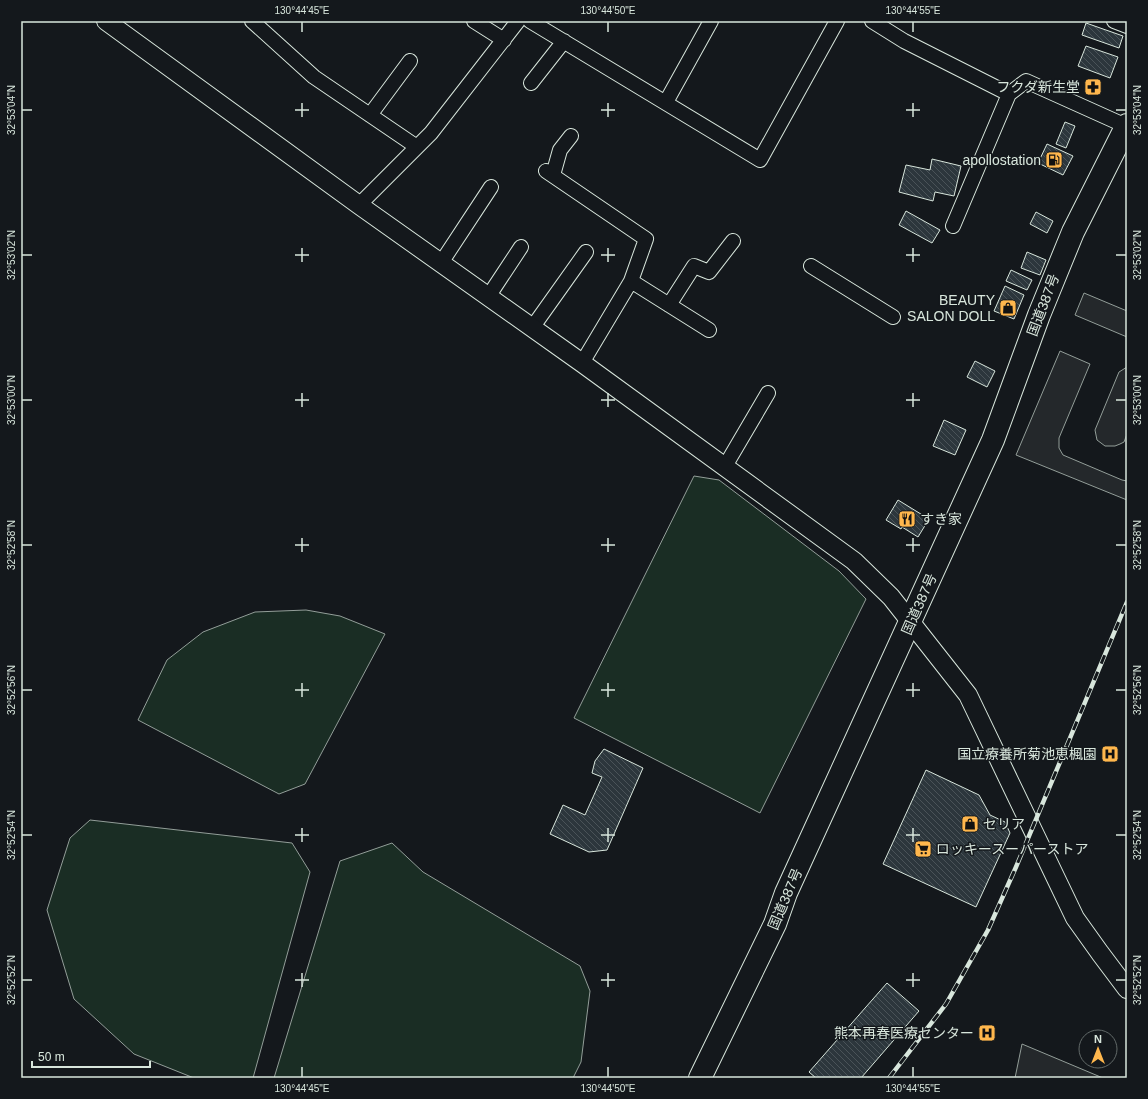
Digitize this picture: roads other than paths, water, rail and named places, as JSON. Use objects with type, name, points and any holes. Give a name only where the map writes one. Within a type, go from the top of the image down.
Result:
[{"type":"highway","name":"国道387号","points":[[700,1078],[775,924],[786,893],[994,440],[1039,315],[1072,232],[1127,126]]},
{"type":"street","points":[[106,21],[359,206],[582,363],[724,468],[854,561],[891,597],[968,695],[1075,918],[1127,989]]},
{"type":"street","points":[[252,21],[314,77],[417,147]]},
{"type":"street","points":[[474,21],[504,40]]},
{"type":"street","points":[[359,206],[431,133],[518,21]]},
{"type":"street","points":[[530,21],[760,160],[837,21]]},
{"type":"street","points":[[666,102],[711,21]]},
{"type":"street","points":[[872,21],[904,41],[1009,94]]},
{"type":"street","points":[[1114,21],[1127,26]]},
{"type":"street","points":[[531,83],[564,41]]},
{"type":"street","points":[[370,115],[410,61]]},
{"type":"street","points":[[953,226],[1009,94],[1026,81],[1127,126]]},
{"type":"street","points":[[571,136],[560,150],[550,173],[646,239],[631,281],[582,363]]},
{"type":"street","points":[[441,263],[491,188]]},
{"type":"street","points":[[669,305],[694,266],[709,272],[733,241]]},
{"type":"street","points":[[488,297],[520,247]]},
{"type":"street","points":[[532,328],[586,252]]},
{"type":"street","points":[[811,266],[893,317]]},
{"type":"street","points":[[631,281],[709,330]]},
{"type":"street","points":[[724,468],[768,393]]},
{"type":"railway","points":[[889,1078],[946,1004],[988,930],[1127,602]]},
{"type":"place","name":"フクダ新生堂","points":[[1093,87]]},
{"type":"place","name":"apollostation","points":[[1054,160]]},
{"type":"place","name":"BEAUTY SALON DOLL","points":[[1008,308]]},
{"type":"place","name":"すき家","points":[[907,519]]},
{"type":"place","name":"国立療養所菊池恵楓園","points":[[1110,754]]},
{"type":"place","name":"セリア","points":[[970,824]]},
{"type":"place","name":"ロッキースーパーストア","points":[[923,849]]},
{"type":"place","name":"熊本再春医療センター","points":[[987,1033]]}]
